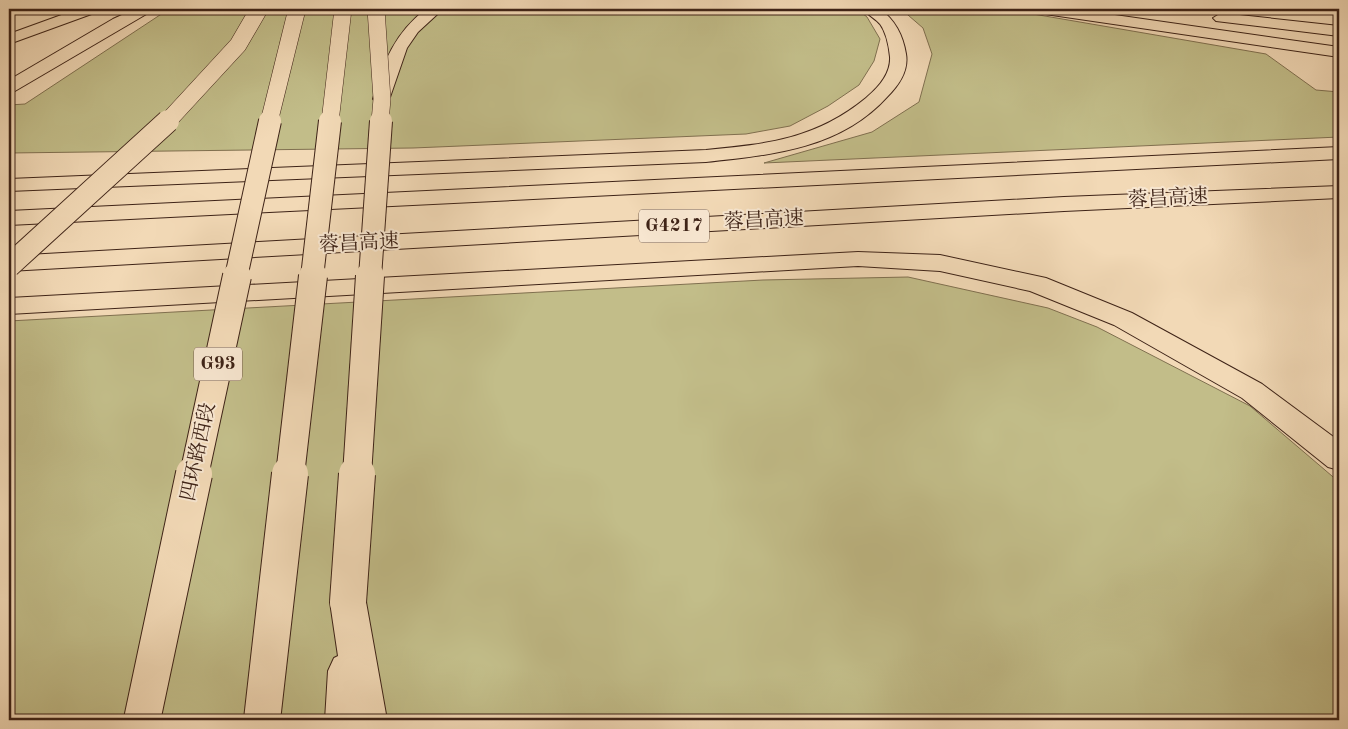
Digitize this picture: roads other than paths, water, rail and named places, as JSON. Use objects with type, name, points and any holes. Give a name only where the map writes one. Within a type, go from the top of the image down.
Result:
[{"type":"highway","points":[[9,39],[92,9]]},
{"type":"highway","points":[[9,87],[28,74],[119,22],[148,9]]},
{"type":"highway","points":[[9,265],[172,117],[238,45],[260,9]]},
{"type":"highway","name":"四环路西段","points":[[142,720],[271,115],[297,9]]},
{"type":"highway","points":[[262,720],[343,9]]},
{"type":"highway","points":[[345,720],[348,602],[382,99],[376,9]]},
{"type":"highway","points":[[382,99],[393,57],[405,37],[435,9]]},
{"type":"highway","points":[[9,185],[706,156],[776,148],[814,138],[858,115],[886,88],[898,64],[895,44],[887,23],[871,9]]},
{"type":"highway","points":[[1045,9],[1188,32],[1339,52]]},
{"type":"highway","points":[[1142,9],[1166,12]]},
{"type":"highway","points":[[1204,16],[1339,31]]},
{"type":"highway","name":"蓉昌高速","points":[[9,218],[1339,153]]},
{"type":"highway","name":"蓉昌高速","points":[[9,265],[1054,204],[1339,192]]},
{"type":"highway","points":[[9,306],[858,259],[940,263],[1037,284],[1123,319],[1252,390],[1339,458]]},
{"type":"highway","points":[[348,602],[367,720]]}]
